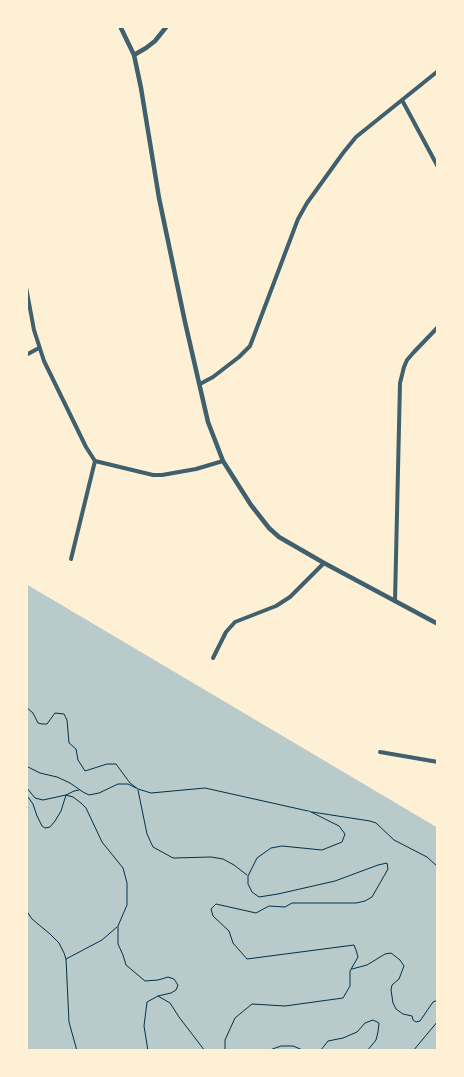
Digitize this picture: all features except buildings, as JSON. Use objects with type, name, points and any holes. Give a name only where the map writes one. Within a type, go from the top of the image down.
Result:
[{"type":"street","points":[[120,26],[134,55],[160,198],[208,422],[223,461],[251,505],[269,528],[290,544],[438,624]]},
{"type":"street","points":[[134,55],[155,41],[167,26]]},
{"type":"street","points":[[200,384],[213,377],[250,346],[294,227],[307,203],[350,144],[438,70]]},
{"type":"street","points":[[402,100],[438,167]]},
{"type":"street","points":[[26,287],[34,330],[44,361],[86,447],[95,461],[153,475],[162,475],[196,469],[223,461]]},
{"type":"street","points":[[395,601],[400,383],[407,360],[438,327]]},
{"type":"street","points":[[26,355],[39,348]]},
{"type":"street","points":[[71,559],[95,461]]},
{"type":"street","points":[[213,658],[226,632],[235,622],[276,606],[290,597],[324,563]]},
{"type":"street","points":[[380,752],[438,762]]},
{"type":"path","points":[[26,707],[33,713],[38,723],[42,724],[47,724],[55,713],[64,714],[67,720],[70,743],[76,749],[78,760],[85,771],[107,764],[116,764],[130,783],[138,789],[142,816],[153,847],[174,858],[211,857],[223,859],[248,876]]},
{"type":"path","points":[[26,766],[40,773],[57,777],[89,795],[99,794],[118,784],[128,784],[151,793],[205,788],[309,811],[370,821],[376,823],[394,840],[427,857],[438,867]]},
{"type":"path","points":[[26,787],[35,798],[43,800],[80,790]]},
{"type":"path","points":[[29,791],[27,797],[33,804],[42,826],[45,828],[50,827],[55,821],[61,811],[66,795]]},
{"type":"path","points":[[66,795],[73,797],[86,808],[102,842],[123,868],[127,883],[127,905],[118,926],[118,944],[126,965],[146,981],[168,977],[174,979],[178,985],[176,990],[171,993],[158,996],[147,1002],[144,1026],[148,1051]]},
{"type":"path","points":[[225,1051],[225,1040],[235,1018],[252,1004],[284,1006],[343,998],[350,986],[351,970],[358,957],[354,945],[247,959],[233,943],[229,931],[213,916],[211,909],[216,904],[256,913],[269,906],[285,907],[292,903],[356,903],[372,897],[388,869],[387,864],[378,864],[335,881],[258,897],[252,892],[248,884],[248,876],[257,858],[271,848],[282,846],[322,850],[342,842],[344,834],[339,826],[309,811]]},
{"type":"path","points":[[26,910],[32,919],[59,944],[66,959],[69,1022],[77,1051]]},
{"type":"path","points":[[66,959],[102,940],[118,926]]},
{"type":"path","points":[[351,970],[367,965],[385,954],[391,953],[404,966],[399,979],[392,985],[391,990],[396,1009],[403,1014],[412,1016],[416,1022],[420,1021],[433,1002],[438,1000]]},
{"type":"path","points":[[158,996],[170,1003],[206,1051]]},
{"type":"path","points":[[319,1051],[328,1041],[343,1038],[356,1032],[365,1023],[373,1020],[379,1024],[378,1032],[376,1040],[367,1051]]},
{"type":"path","points":[[413,1051],[438,1021]]},
{"type":"path","points":[[267,1051],[281,1046],[293,1046],[305,1051]]},
{"type":"shaded area","points":[[26,584],[438,828],[438,1051],[26,1051]]}]
